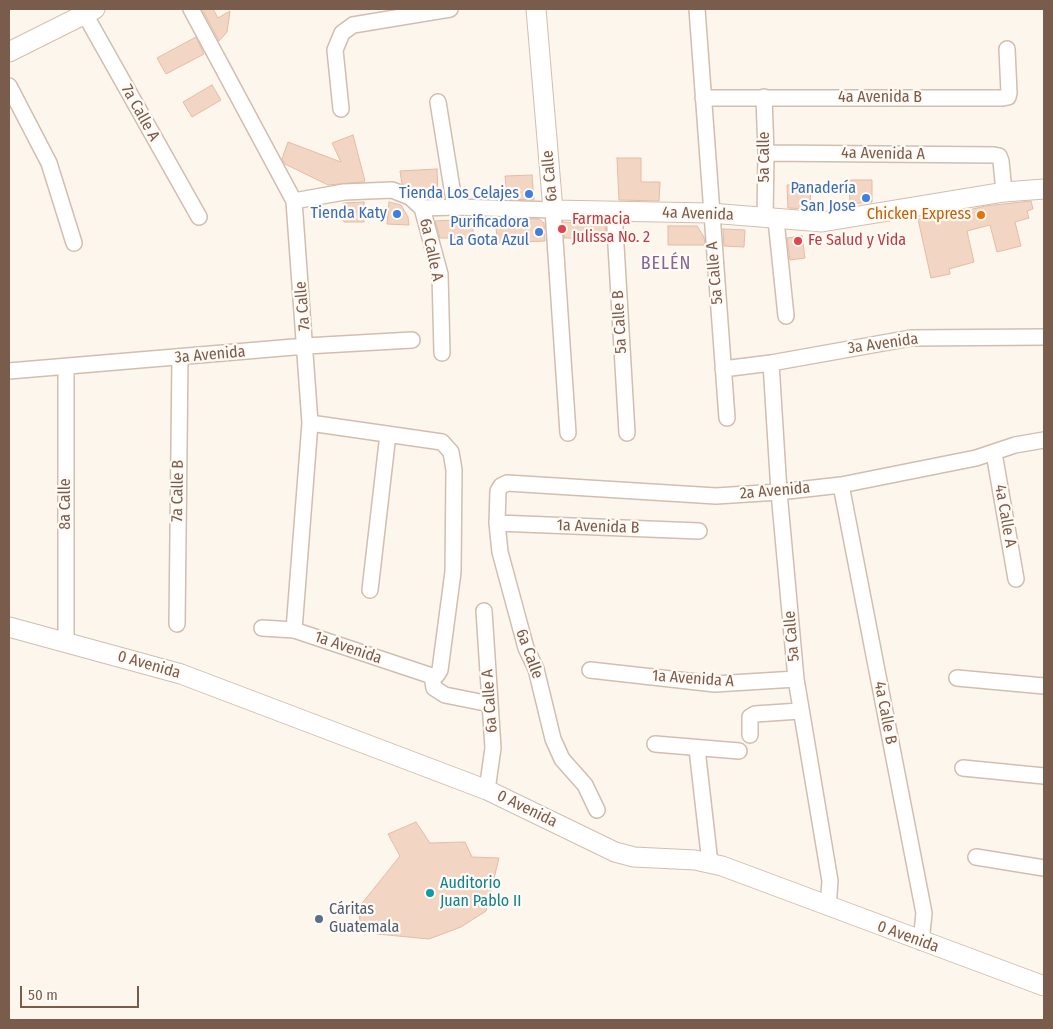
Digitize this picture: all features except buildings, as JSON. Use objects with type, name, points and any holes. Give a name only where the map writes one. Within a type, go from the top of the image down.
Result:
[{"type":"street","name":"7a Calle","points":[[191,9],[294,201],[306,346],[310,423],[294,630]]},
{"type":"street","points":[[341,109],[335,50],[342,33],[353,25],[450,9]]},
{"type":"street","name":"6a Calle","points":[[536,9],[553,210],[568,433]]},
{"type":"street","name":"5a Calle A","points":[[697,9],[710,213],[727,418]]},
{"type":"street","points":[[9,52],[87,11]]},
{"type":"street","name":"7a Calle A","points":[[87,11],[199,217]]},
{"type":"street","name":"4a Avenida B","points":[[703,98],[1004,98],[1008,97],[1009,94],[1008,49]]},
{"type":"street","points":[[9,86],[49,162],[74,243]]},
{"type":"street","name":"5a Calle","points":[[764,97],[771,219],[786,316]]},
{"type":"street","points":[[438,102],[455,206]]},
{"type":"street","name":"4a Avenida A","points":[[766,153],[999,156],[1004,192]]},
{"type":"street","name":"4a Avenida","points":[[422,208],[455,206],[710,213],[822,222],[1004,192],[1044,189]]},
{"type":"street","points":[[294,201],[344,192],[392,190],[410,197],[422,208]]},
{"type":"street","name":"6a Calle A","points":[[422,208],[440,274],[442,353]]},
{"type":"street","name":"5a Calle B","points":[[614,211],[627,433]]},
{"type":"street","name":"3a Avenida","points":[[723,369],[771,363],[911,338],[1044,337]]},
{"type":"street","name":"3a Avenida","points":[[9,371],[66,368],[306,346],[412,340]]},
{"type":"street","name":"7a Calle B","points":[[177,624],[180,357]]},
{"type":"street","name":"5a Calle","points":[[771,363],[779,492],[796,679],[830,881],[828,907]]},
{"type":"street","name":"8a Calle","points":[[66,368],[66,641]]},
{"type":"street","points":[[310,423],[442,442],[451,452],[454,470],[453,572],[440,670],[437,675],[432,676],[434,688],[445,695],[490,704]]},
{"type":"street","points":[[370,590],[388,434]]},
{"type":"street","name":"2a Avenida","points":[[501,486],[507,483],[716,496],[779,492],[841,485],[994,453],[1014,445],[1044,440]]},
{"type":"street","name":"4a Calle A","points":[[994,453],[1016,579]]},
{"type":"street","name":"4a Calle B","points":[[841,485],[924,913],[921,942]]},
{"type":"street","name":"6a Calle","points":[[501,486],[498,491],[497,523],[500,552],[512,602],[526,648],[536,669],[554,738],[562,759],[585,785],[597,810]]},
{"type":"street","name":"1a Avenida B","points":[[497,523],[698,531]]},
{"type":"street","name":"6a Calle A","points":[[484,611],[493,748],[487,790]]},
{"type":"street","name":"0 Avenida","points":[[9,627],[182,674],[487,790],[615,852],[634,857],[710,863],[1044,986]]},
{"type":"street","name":"1a Avenida","points":[[262,628],[294,630],[432,676]]},
{"type":"street","name":"1a Avenida A","points":[[590,670],[715,684],[796,679]]},
{"type":"street","points":[[956,678],[1044,686]]},
{"type":"street","points":[[750,735],[750,716],[800,711]]},
{"type":"street","points":[[655,744],[739,752]]},
{"type":"street","points":[[697,749],[710,863]]},
{"type":"street","points":[[963,768],[1044,776]]},
{"type":"street","points":[[976,857],[1044,868]]},
{"type":"place","name":"Tienda Los Celajes","points":[[529,194]]},
{"type":"place","name":"Panadería San Jose","points":[[866,198]]},
{"type":"place","name":"Tienda Katy","points":[[397,214]]},
{"type":"place","name":"Chicken Express","points":[[981,215]]},
{"type":"place","name":"Farmacia Julissa No. 2","points":[[562,229]]},
{"type":"place","name":"Purificadora La Gota Azul","points":[[539,232]]},
{"type":"place","name":"Fe Salud y Vida","points":[[798,241]]},
{"type":"place","name":"Auditorio Juan Pablo II","points":[[430,893]]},
{"type":"place","name":"Cáritas Guatemala","points":[[319,919]]},
{"type":"district","name":"BELÉN","points":[[666,264]]}]
